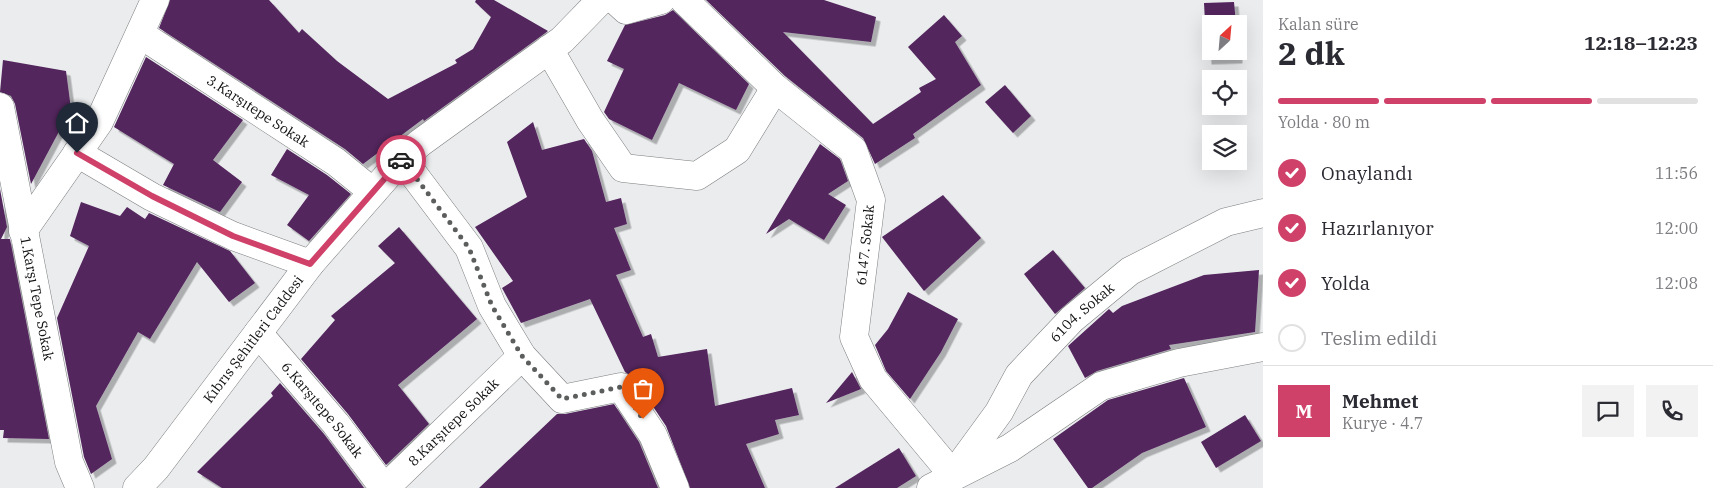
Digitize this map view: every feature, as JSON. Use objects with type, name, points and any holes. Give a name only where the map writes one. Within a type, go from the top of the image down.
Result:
[{"type":"street","points":[[23,231],[99,122],[155,0]]},
{"type":"street","name":"Kıbrıs Şehitleri Caddesi","points":[[137,488],[156,468],[310,264],[402,159],[420,143],[562,40],[601,0]]},
{"type":"street","points":[[615,0],[626,10],[661,0]]},
{"type":"street","name":"6147. Sokak","points":[[684,0],[775,88],[853,150],[871,200],[854,337],[872,380],[942,482]]},
{"type":"street","name":"3.Karşıtepe Sokak","points":[[140,34],[336,162],[373,192]]},
{"type":"street","points":[[549,50],[590,120],[623,168],[697,176],[736,150],[775,88]]},
{"type":"street","name":"1.Karşı Tepe Sokak","points":[[0,107],[69,462],[80,488]]},
{"type":"street","points":[[77,153],[152,196],[233,236],[310,264]]},
{"type":"street","points":[[402,159],[469,248],[492,306],[522,356],[562,399],[621,387],[654,435],[675,488]]},
{"type":"street","name":"6104. Sokak","points":[[942,482],[999,412],[1019,375],[1072,319],[1130,271],[1226,222],[1263,213]]},
{"type":"street","name":"6.Karşıtepe Sokak","points":[[258,334],[336,424],[385,488]]},
{"type":"street","points":[[942,482],[1010,448],[1101,386],[1179,362],[1263,347]]},
{"type":"street","name":"8.Karşıtepe Sokak","points":[[385,488],[522,356]]},
{"type":"building","points":[[170,0],[269,0],[299,33],[302,29],[337,61],[388,99],[457,63],[455,60],[473,49],[491,17],[475,2],[476,0],[494,0],[548,31],[424,121],[423,119],[363,164],[345,149],[159,28]]},
{"type":"building","points":[[706,0],[824,0],[876,17],[871,42],[783,32],[873,124],[921,92],[919,88],[936,79],[908,47],[944,15],[962,36],[955,42],[981,85],[913,134],[915,138],[875,164],[863,138],[785,76]]},
{"type":"building","points":[[1234,2],[1235,15],[1205,15],[1204,3]]},
{"type":"building","points":[[673,10],[749,84],[736,110],[679,83],[652,140],[609,119],[604,112],[624,69],[607,61],[625,25],[665,15]]},
{"type":"building","points":[[146,57],[243,120],[213,160],[242,182],[220,212],[163,185],[174,164],[114,127]]},
{"type":"building","points":[[3,60],[66,71],[71,109],[31,184],[15,104],[11,96],[0,92]]},
{"type":"building","points":[[1005,85],[1031,116],[1013,133],[985,102]]},
{"type":"building","points":[[533,122],[542,150],[584,139],[592,151],[606,202],[621,198],[627,224],[614,228],[631,270],[616,275],[643,337],[651,334],[658,357],[707,349],[715,406],[792,388],[799,415],[775,420],[779,434],[746,444],[765,488],[690,488],[666,426],[634,378],[625,372],[590,299],[521,323],[502,288],[513,281],[475,227],[527,197],[507,142]]},
{"type":"building","points":[[820,144],[840,159],[848,181],[828,194],[846,205],[824,240],[789,219],[766,234]]},
{"type":"building","points":[[287,149],[327,175],[351,194],[309,241],[287,225],[309,195],[271,175]]},
{"type":"building","points":[[0,189],[7,227],[1,239],[10,239],[49,439],[3,438],[4,430],[0,430]]},
{"type":"building","points":[[943,195],[981,238],[924,291],[882,237]]},
{"type":"building","points":[[81,202],[120,216],[127,207],[145,219],[149,213],[230,251],[255,283],[229,302],[197,262],[150,339],[138,332],[96,406],[112,459],[91,474],[84,457],[57,318],[89,246],[70,236]]},
{"type":"building","points":[[399,227],[477,319],[398,385],[429,424],[386,465],[348,414],[301,359],[335,320],[331,316],[395,263],[378,246]]},
{"type":"building","points":[[1053,250],[1085,288],[1055,314],[1024,274]]},
{"type":"building","points":[[1259,270],[1255,332],[1169,345],[1171,349],[1097,371],[1085,378],[1068,346],[1109,309],[1113,313],[1122,306],[1204,275]]},
{"type":"building","points":[[908,292],[958,319],[941,352],[910,399],[886,371],[875,345],[888,329]]},
{"type":"building","points":[[852,372],[861,389],[826,403]]},
{"type":"building","points":[[1184,378],[1206,427],[1142,453],[1092,488],[1088,488],[1053,439],[1108,400]]},
{"type":"building","points":[[280,383],[324,434],[364,488],[222,488],[197,472],[273,396],[271,393]]},
{"type":"building","points":[[614,404],[639,442],[658,488],[479,488],[557,414]]},
{"type":"building","points":[[1245,415],[1261,441],[1216,468],[1201,442]]},
{"type":"building","points":[[899,448],[916,476],[897,488],[835,488]]},
{"type":"way so far","points":[[401,160],[469,248],[492,306],[522,356],[562,399],[621,387],[643,419]]},
{"type":"route","points":[[77,153],[152,196],[233,236],[310,264],[401,160]]}]
